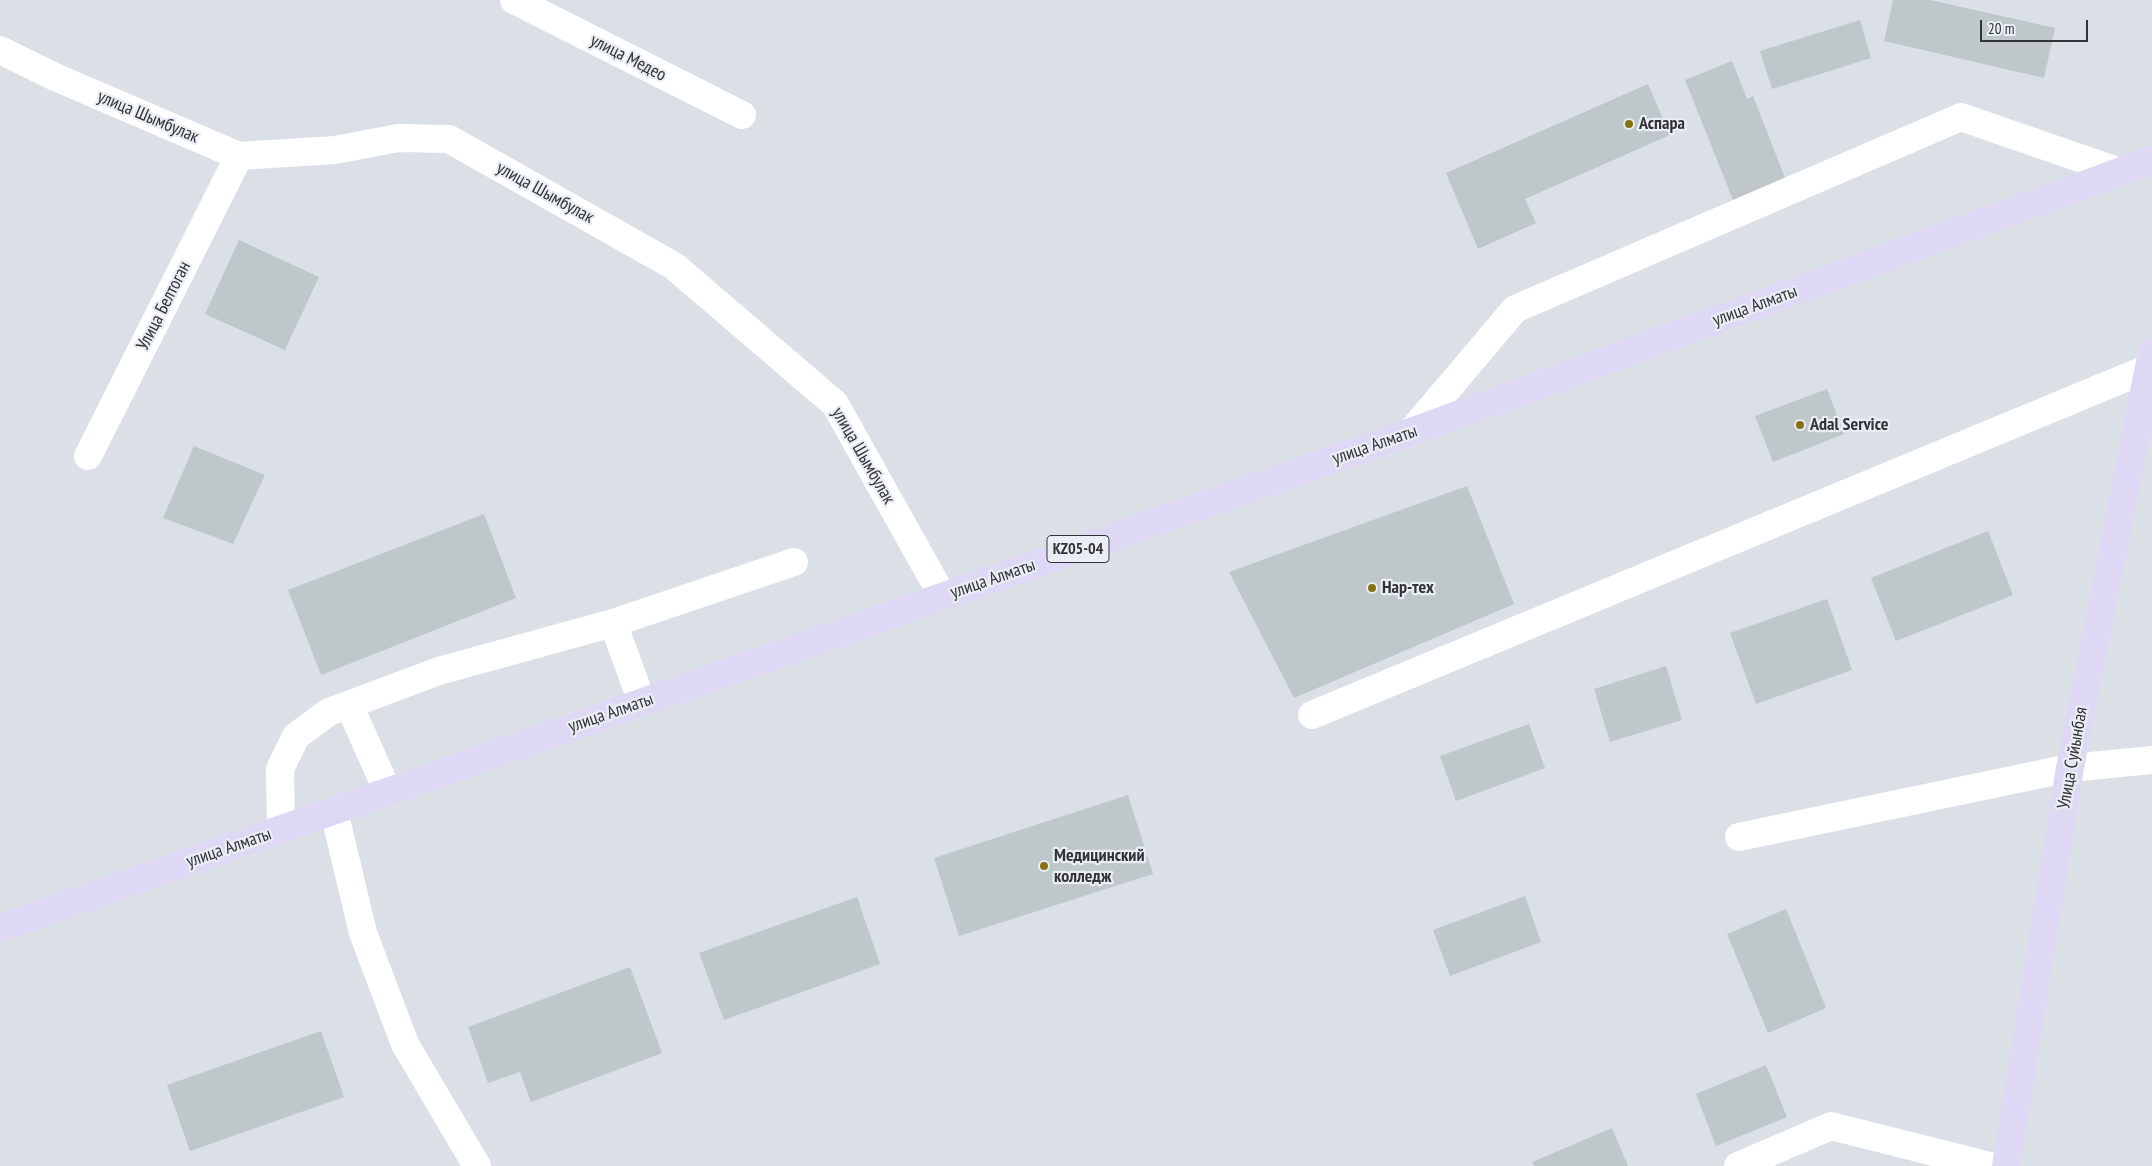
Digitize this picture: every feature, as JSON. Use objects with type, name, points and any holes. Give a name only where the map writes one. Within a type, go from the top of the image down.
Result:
[{"type":"main road","name":"улица Алматы","points":[[0,928],[1411,432],[2152,160]]},
{"type":"main road","name":"Улица Суйынбая","points":[[2006,1166],[2070,768],[2150,360]]},
{"type":"street","name":"улица Медео","points":[[514,0],[742,115]]},
{"type":"street","name":"улица Шымбулак","points":[[0,50],[55,77],[239,156],[335,150],[398,138],[449,140],[674,266],[835,404],[944,597]]},
{"type":"street","points":[[1411,432],[1515,309],[1960,117],[2120,172]]},
{"type":"street","name":"Улица Белтоган","points":[[88,456],[239,156]]},
{"type":"street","points":[[1312,715],[2150,360]]},
{"type":"street","points":[[281,829],[280,769],[296,736],[329,712],[439,671],[613,623],[794,562]]},
{"type":"street","points":[[613,623],[642,702]]},
{"type":"street","points":[[348,705],[388,792]]},
{"type":"street","points":[[1739,837],[2070,768],[2152,760]]},
{"type":"street","points":[[334,810],[363,933],[405,1044],[477,1166]]},
{"type":"street","points":[[1738,1166],[1830,1126],[1990,1166]]},
{"type":"building","points":[[1893,0],[1930,0],[2055,28],[2044,78],[1884,41]]},
{"type":"building","points":[[1860,20],[1871,58],[1772,89],[1760,51]]},
{"type":"building","points":[[1732,61],[1747,99],[1753,96],[1785,178],[1733,200],[1685,80]]},
{"type":"building","points":[[1648,84],[1670,135],[1525,199],[1536,223],[1478,249],[1446,173]]},
{"type":"building","points":[[239,240],[319,277],[285,350],[205,314]]},
{"type":"building","name":"Adal Service","points":[[1827,389],[1844,434],[1773,462],[1755,416]]},
{"type":"building","points":[[194,446],[265,475],[233,544],[163,518]]},
{"type":"building","name":"Нар-тех","points":[[1467,486],[1514,604],[1294,698],[1229,572]]},
{"type":"building","points":[[484,514],[516,598],[321,675],[288,590]]},
{"type":"building","points":[[1988,531],[2013,595],[1896,641],[1871,578]]},
{"type":"building","points":[[1827,599],[1852,670],[1756,704],[1730,633]]},
{"type":"building","points":[[1666,666],[1682,720],[1610,742],[1594,689]]},
{"type":"building","points":[[1529,724],[1545,768],[1456,801],[1440,756]]},
{"type":"building","name":"Медицинский колледж","points":[[1128,795],[1153,874],[959,936],[934,858]]},
{"type":"building","points":[[1525,896],[1541,942],[1450,976],[1433,930]]},
{"type":"building","points":[[857,897],[880,964],[724,1020],[699,953]]},
{"type":"building","points":[[1786,909],[1826,1008],[1768,1033],[1727,934]]},
{"type":"building","points":[[630,967],[662,1053],[531,1102],[520,1072],[488,1083],[468,1027]]},
{"type":"building","points":[[321,1031],[344,1097],[190,1151],[167,1085]]},
{"type":"building","points":[[1766,1065],[1787,1117],[1716,1146],[1696,1094]]},
{"type":"building","points":[[1612,1128],[1628,1166],[1534,1166],[1532,1162]]},
{"type":"place","name":"Аспара","points":[[1629,124]]},
{"type":"place","name":"Adal Service","points":[[1800,425]]},
{"type":"place","name":"Нар-тех","points":[[1372,588]]},
{"type":"place","name":"Медицинский колледж","points":[[1044,866]]}]
